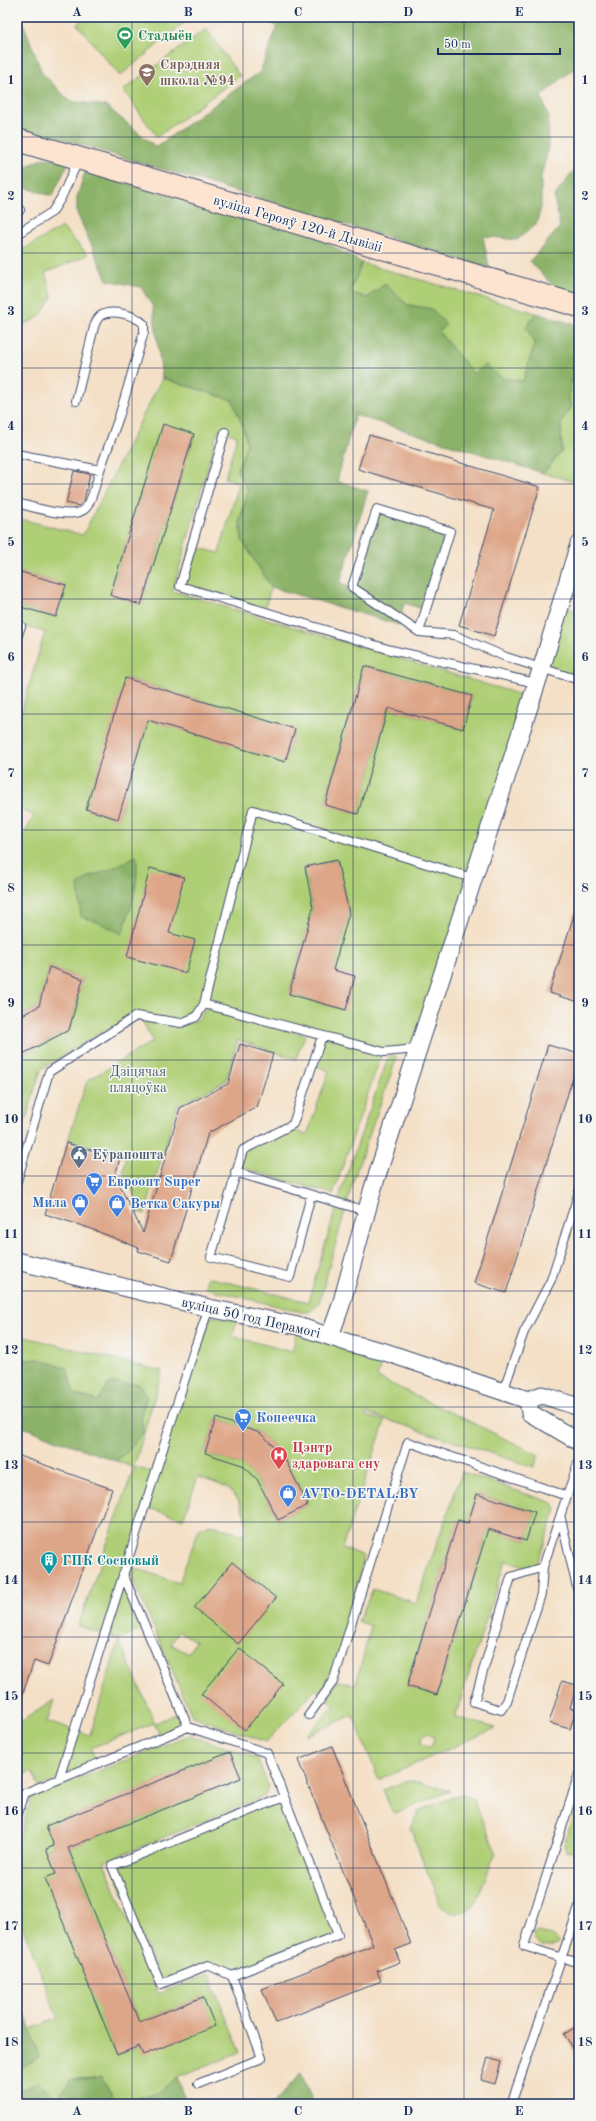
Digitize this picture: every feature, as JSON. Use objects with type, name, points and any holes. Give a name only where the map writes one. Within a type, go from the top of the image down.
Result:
[{"type":"street","name":"вуліца Герояў 120-й Дывізіі","points":[[17,140],[579,306]]},
{"type":"street","points":[[330,1336],[341,1305],[366,1211],[472,878],[539,676],[579,544]]},
{"type":"street","name":"вуліца 50 год Перамогі","points":[[17,1261],[209,1308],[298,1326],[385,1352],[528,1400]]},
{"type":"street","points":[[579,1407],[542,1395],[528,1400],[530,1414],[579,1442]]},
{"type":"lane","points":[[17,234],[52,212],[61,198],[80,158]]},
{"type":"lane","points":[[17,504],[65,514],[79,514],[87,508],[119,418],[144,332],[144,324],[139,319],[107,312],[98,317],[94,327],[76,401]]},
{"type":"lane","points":[[225,432],[180,586],[392,650],[539,676],[579,680]]},
{"type":"lane","points":[[17,454],[100,470]]},
{"type":"lane","points":[[419,632],[450,531],[377,509],[352,587],[419,632],[454,635],[506,658],[539,676]]},
{"type":"lane","points":[[17,638],[21,626]]},
{"type":"lane","points":[[17,1181],[49,1072],[136,1016],[181,1023],[196,1017],[204,1004],[254,810],[472,878]]},
{"type":"lane","points":[[204,1004],[384,1052],[417,1049]]},
{"type":"lane","points":[[311,1195],[290,1277],[211,1257],[235,1172],[243,1150],[293,1124],[322,1036]]},
{"type":"lane","points":[[235,1172],[366,1211]]},
{"type":"lane","points":[[503,1391],[524,1332],[551,1280],[579,1192]]},
{"type":"lane","points":[[58,1779],[194,1350],[209,1308]]},
{"type":"lane","points":[[309,1715],[334,1682],[408,1442],[567,1496]]},
{"type":"lane","points":[[543,1567],[511,1577],[474,1702],[500,1710],[507,1701],[541,1594],[543,1567],[561,1519],[579,1460]]},
{"type":"lane","points":[[561,1519],[579,1596]]},
{"type":"lane","points":[[124,1574],[188,1727]]},
{"type":"lane","points":[[17,1816],[25,1793],[188,1727],[266,1753],[338,1935],[232,1976]]},
{"type":"lane","points":[[579,1774],[524,1946],[579,1963]]},
{"type":"lane","points":[[198,2084],[262,2058],[232,1976],[208,1965],[161,1984],[112,1866],[284,1797]]},
{"type":"lane","points":[[511,2104],[563,1958],[579,1907]]},
{"type":"green space","points":[[17,17],[21,17],[42,73],[70,101],[106,106],[156,147],[260,72],[277,28],[266,17],[579,17],[579,64],[541,96],[549,118],[548,150],[541,176],[541,208],[536,224],[517,240],[483,236],[489,268],[76,143],[17,128]]},
{"type":"green space","name":"Стадыён","points":[[86,17],[191,17],[120,76],[77,24]]},
{"type":"green space","points":[[206,29],[240,76],[157,137],[123,90]]},
{"type":"green space","points":[[44,158],[69,162],[52,196],[17,185],[17,171]]},
{"type":"green space","points":[[579,164],[579,295],[555,288],[530,261],[560,227],[554,197]]},
{"type":"green space","points":[[85,172],[309,233],[362,263],[350,292],[367,298],[385,284],[408,305],[432,309],[446,325],[438,331],[474,374],[485,365],[502,378],[523,381],[535,343],[526,328],[536,313],[579,326],[579,360],[569,390],[570,407],[561,424],[562,451],[543,473],[355,415],[337,481],[368,491],[340,583],[352,587],[377,509],[450,531],[426,610],[404,603],[399,625],[271,587],[242,540],[240,520],[248,491],[237,470],[247,444],[243,426],[232,400],[162,378],[153,307],[141,287],[107,280],[77,213],[77,197]]},
{"type":"green space","points":[[62,227],[88,255],[45,273],[52,296],[49,302],[42,313],[35,319],[30,322],[17,324],[17,253]]},
{"type":"green space","points":[[362,263],[536,313],[527,328],[535,343],[523,382],[502,378],[485,365],[474,375],[438,331],[432,309],[408,305],[385,285],[367,298],[350,292]]},
{"type":"green space","points":[[579,360],[579,470],[575,482],[543,473],[562,451],[561,424],[570,407],[569,390]]},
{"type":"green space","points":[[162,378],[232,400],[243,426],[247,444],[237,470],[248,491],[240,520],[242,540],[271,587],[264,612],[180,586],[191,546],[219,553],[239,483],[225,478],[237,436],[218,430],[173,591],[532,698],[417,1049],[384,1052],[204,1004],[196,1017],[181,1023],[136,1016],[97,1035],[41,1069],[17,1149],[18,1057],[69,1030],[83,979],[49,967],[39,1006],[17,1018],[17,840],[22,838],[34,816],[17,806],[17,726],[45,632],[21,626],[17,638],[17,606],[56,617],[65,585],[17,571],[17,518],[83,535]],"holes":[[[163,425],[194,435],[141,605],[110,595]],[[364,666],[472,696],[463,729],[388,708],[358,814],[325,804]],[[126,678],[295,729],[285,761],[148,720],[118,819],[86,809]],[[337,860],[349,913],[333,970],[355,976],[345,1010],[289,994],[313,908],[305,867]]]},
{"type":"green space","points":[[559,606],[579,611],[579,655],[575,670],[579,671],[579,680],[557,673],[543,660]]},
{"type":"green space","points":[[136,856],[136,886],[122,934],[98,922],[81,917],[78,885],[88,877],[111,869]]},
{"type":"green space","name":"Дзіцячая пляцоўка","points":[[206,1008],[305,1035],[296,1059],[238,1040],[226,1081],[177,1106],[145,1214],[137,1212],[139,1205],[123,1171],[126,1158],[68,1140],[87,1081],[153,1041],[142,1021],[181,1026],[198,1020]]},
{"type":"green space","points":[[323,1037],[382,1053],[333,1194],[239,1167],[243,1151],[288,1128],[307,1135],[329,1071],[314,1065]]},
{"type":"green space","points":[[389,1055],[397,1057],[355,1175],[319,1303],[310,1312],[301,1312],[205,1288],[207,1277],[308,1302],[342,1188]]},
{"type":"green space","points":[[211,1316],[237,1321],[232,1336],[292,1352],[298,1326],[385,1352],[377,1377],[539,1455],[534,1467],[366,1413],[365,1416],[385,1421],[342,1548],[364,1556],[336,1672],[325,1679],[356,1684],[371,1626],[358,1621],[373,1589],[416,1603],[462,1472],[553,1503],[556,1509],[537,1565],[528,1568],[505,1561],[455,1717],[496,1728],[379,1780],[353,1715],[306,1736],[335,1705],[316,1689],[266,1742],[192,1716],[127,1566],[124,1574],[146,1627],[119,1640],[78,1626],[134,1468],[116,1461],[130,1449],[142,1432],[141,1413],[147,1397],[98,1401],[74,1394],[39,1359],[17,1361],[17,1335],[162,1371],[134,1467],[155,1473]],"holes":[[[216,1418],[260,1433],[283,1455],[308,1505],[278,1520],[257,1479],[242,1465],[205,1453]],[[198,1477],[227,1488],[237,1498],[241,1505],[247,1527],[244,1535],[210,1524],[199,1529],[179,1583],[126,1565],[145,1507],[183,1519]],[[477,1494],[535,1512],[526,1541],[488,1529],[437,1695],[407,1686],[458,1520],[468,1523]],[[179,1631],[195,1641],[188,1654],[171,1644]],[[429,1733],[434,1737],[432,1746],[428,1747],[422,1744],[421,1740],[425,1734]]]},
{"type":"green space","points":[[39,1359],[67,1368],[74,1394],[98,1401],[109,1383],[139,1384],[147,1396],[141,1413],[143,1432],[130,1449],[116,1461],[17,1425],[17,1361]]},
{"type":"green space","points":[[119,1640],[155,1723],[181,1712],[188,1727],[161,1738],[154,1723],[91,1748],[97,1764],[39,1787],[32,1771],[17,1777],[17,1724],[54,1700],[47,1722],[90,1735]]},
{"type":"green space","points":[[189,1735],[257,1758],[268,1786],[265,1796],[104,1862],[158,1994],[209,1974],[240,2053],[179,2076],[161,2091],[119,2104],[57,2099],[17,2091],[17,2069],[31,2029],[58,2018],[17,1912],[17,1848],[31,1798]],"holes":[[[230,1752],[240,1778],[68,1848],[139,2022],[203,1997],[214,2025],[139,2046],[117,2055],[46,1878],[56,1874],[46,1849],[54,1846],[47,1826]]]},
{"type":"green space","points":[[408,1780],[450,1791],[393,1814],[383,1790]]},
{"type":"green space","points":[[461,1794],[473,1799],[496,1852],[474,1906],[460,1913],[453,1913],[440,1904],[410,1828],[419,1811]]},
{"type":"green space","points":[[284,1797],[338,1935],[232,1976],[208,1965],[161,1984],[112,1866]]},
{"type":"green space","points":[[578,1815],[579,1854],[566,1850],[564,1845],[573,1817]]},
{"type":"green space","points":[[537,1931],[556,1938],[558,1943],[551,1947],[542,1946],[535,1940],[533,1933]]},
{"type":"green space","points":[[24,2011],[39,2057],[17,2070],[17,2014]]},
{"type":"green space","points":[[301,2073],[314,2104],[273,2104]]},
{"type":"green space","points":[[101,2077],[111,2094],[113,2104],[17,2104],[17,2091],[38,2082],[57,2099],[70,2080]]},
{"type":"green space","points":[[177,2077],[188,2104],[118,2104],[161,2091]]},
{"type":"building","points":[[163,424],[194,434],[141,605],[110,595]]},
{"type":"building","points":[[369,435],[540,487],[494,636],[459,625],[494,510],[358,469]]},
{"type":"building","points":[[74,471],[90,474],[84,500],[79,506],[66,503]]},
{"type":"building","points":[[17,571],[66,585],[56,617],[17,606]]},
{"type":"building","points":[[364,666],[472,696],[463,729],[388,708],[358,814],[325,805]]},
{"type":"building","points":[[125,678],[295,729],[285,762],[148,720],[118,819],[86,809]]},
{"type":"building","points":[[337,860],[349,913],[333,970],[355,976],[346,1010],[289,994],[313,908],[305,867]]},
{"type":"building","points":[[150,868],[184,877],[169,933],[195,940],[186,973],[127,957]]},
{"type":"building","points":[[576,909],[579,909],[579,1002],[549,993]]},
{"type":"building","points":[[49,967],[83,979],[69,1030],[17,1057],[17,1018],[39,1006]]},
{"type":"building","points":[[240,1044],[273,1054],[257,1107],[208,1133],[171,1261],[138,1251],[139,1248],[89,1228],[45,1214],[66,1143],[120,1158],[115,1176],[143,1233],[180,1108],[228,1084]]},
{"type":"building","points":[[548,1045],[579,1054],[579,1058],[506,1293],[474,1283]]},
{"type":"building","points":[[216,1418],[260,1433],[283,1455],[308,1505],[278,1520],[257,1479],[242,1465],[205,1453]]},
{"type":"building","name":"ГПК Сосновый","points":[[17,1455],[112,1489],[48,1666],[34,1661],[19,1704],[17,1704]]},
{"type":"building","points":[[477,1494],[535,1512],[526,1541],[488,1529],[437,1695],[407,1686],[458,1520],[468,1523]]},
{"type":"building","points":[[232,1562],[276,1598],[238,1644],[194,1608]]},
{"type":"building","points":[[239,1648],[283,1684],[245,1730],[201,1694]]},
{"type":"building","points":[[562,1681],[577,1685],[570,1708],[576,1710],[570,1729],[549,1723]]},
{"type":"building","points":[[332,1746],[411,1944],[395,1950],[400,1962],[377,1971],[381,1981],[276,2023],[262,1989],[373,1945],[298,1760]]},
{"type":"building","points":[[230,1752],[241,1778],[68,1848],[139,2022],[203,1997],[215,2026],[143,2055],[139,2046],[117,2055],[45,1878],[56,1874],[46,1849],[54,1846],[46,1826]]},
{"type":"building","points":[[579,2025],[579,2061],[564,2034]]},
{"type":"building","points":[[488,2058],[501,2062],[495,2084],[481,2080]]},
{"type":"place","name":"Стадыён","points":[[125,50]]},
{"type":"place","name":"Сярэдняя школа №94","points":[[147,87]]},
{"type":"place","name":"Еўрапошта","points":[[79,1169]]},
{"type":"place","name":"Евроопт Super","points":[[94,1196]]},
{"type":"place","name":"Мила","points":[[80,1217]]},
{"type":"place","name":"Ветка Сакуры","points":[[117,1218]]},
{"type":"place","name":"Копеечка","points":[[243,1432]]},
{"type":"place","name":"Цэнтр здаровага сну","points":[[279,1470]]},
{"type":"place","name":"AVTO-DETAL.BY","points":[[288,1508]]},
{"type":"place","name":"ГПК Сосновый","points":[[49,1575]]}]
